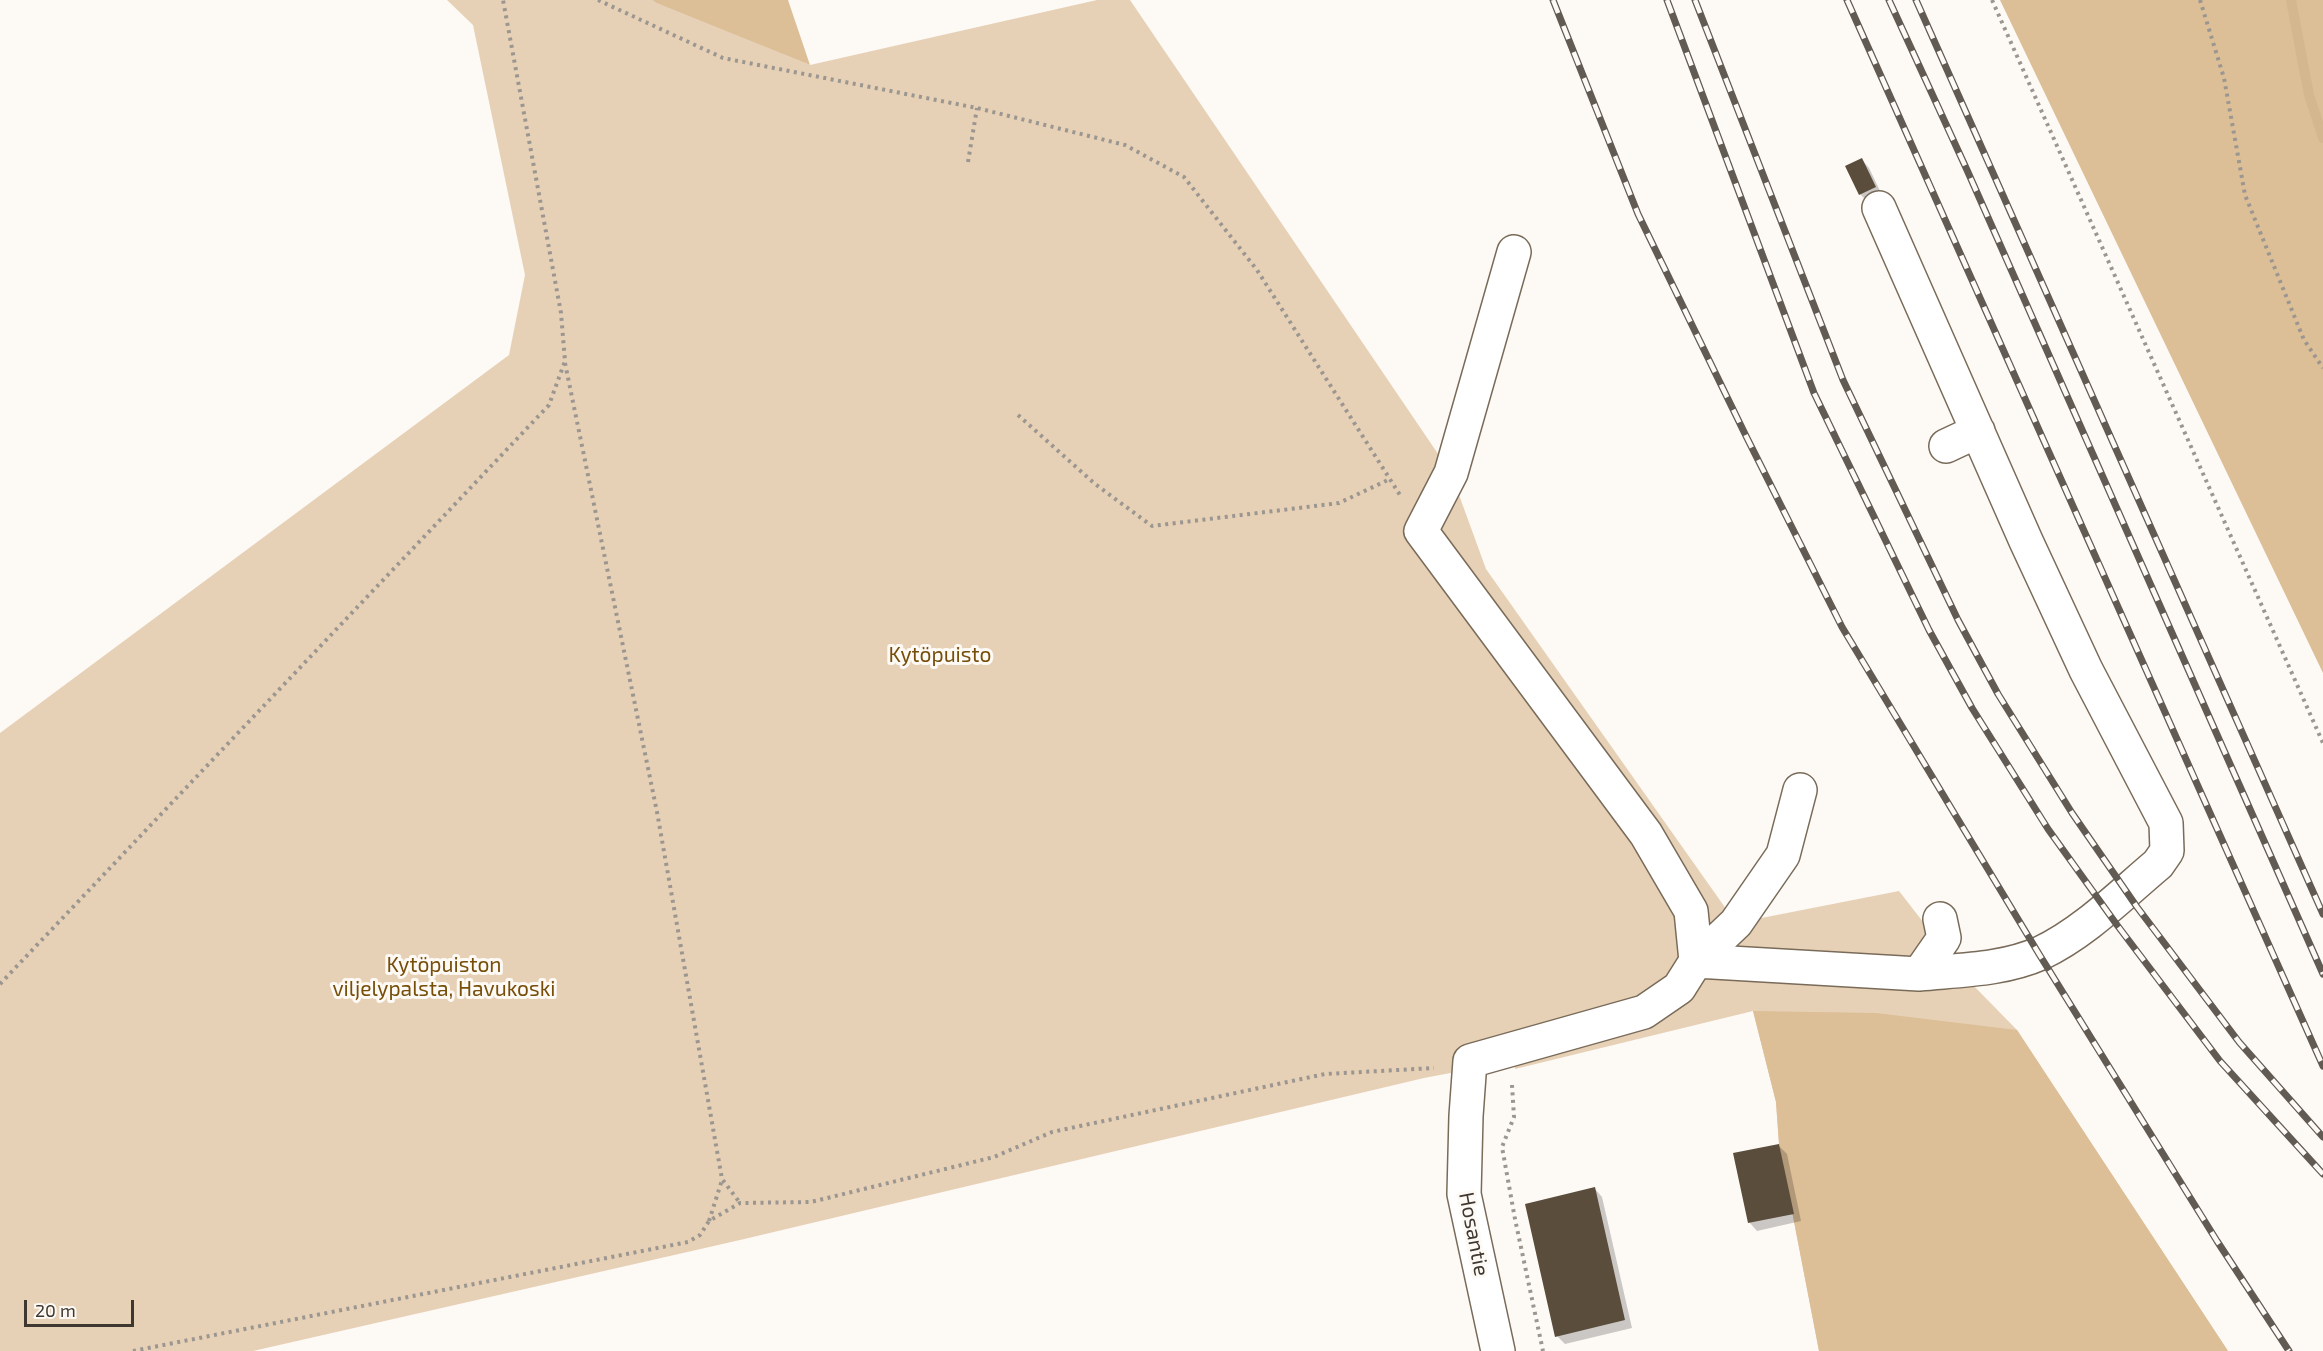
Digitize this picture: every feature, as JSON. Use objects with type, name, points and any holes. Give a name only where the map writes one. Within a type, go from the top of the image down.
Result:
[{"type":"street","points":[[1696,961],[1919,974],[1987,968],[2039,954],[2075,933],[2158,864],[2167,851],[2166,823],[2086,670],[2026,541],[1879,208]]},
{"type":"street","points":[[1514,252],[1451,473],[1421,531],[1646,834],[1691,911],[1696,961]]},
{"type":"street","points":[[1946,446],[1978,431]]},
{"type":"street","points":[[1470,1061],[1644,1011],[1679,988],[1696,961],[1736,923],[1783,855],[1800,790]]},
{"type":"street","points":[[1919,974],[1944,938],[1940,919]]},
{"type":"street","name":"Hosantie","points":[[1470,1061],[1464,1194],[1498,1351]]},
{"type":"path","points":[[503,0],[561,313],[565,361],[657,812],[722,1179],[740,1203]]},
{"type":"path","points":[[598,0],[723,58],[977,108],[1125,145],[1184,177],[1257,270],[1421,531]]},
{"type":"path","points":[[1992,0],[2323,743]]},
{"type":"path","points":[[2200,0],[2224,78],[2245,195],[2304,340],[2323,368]]},
{"type":"path","points":[[968,162],[977,108]]},
{"type":"path","points":[[0,984],[549,405],[565,361]]},
{"type":"path","points":[[1018,415],[1095,484],[1152,526],[1339,503],[1390,479]]},
{"type":"path","points":[[1509,1050],[1514,1117],[1502,1147],[1543,1351]]},
{"type":"path","points":[[709,1221],[740,1203],[811,1202],[994,1157],[1052,1132],[1325,1074],[1407,1068],[1427,1069],[1470,1061]]},
{"type":"path","points":[[133,1351],[688,1242],[700,1235],[709,1221],[722,1179]]},
{"type":"green space","name":"Kytöpuisto","points":[[447,0],[652,0],[810,65],[1097,0],[1130,0],[1451,473],[1486,569],[1736,923],[1899,891],[1969,981],[2017,1030],[2228,1351],[1819,1351],[1779,1144],[1776,1102],[1753,1011],[1515,1069],[1514,1061],[1424,1078],[740,1240],[253,1351],[0,1351],[0,733],[509,355],[525,275],[473,25]]},
{"type":"shaded area","points":[[652,0],[788,0],[810,65],[657,3]]},
{"type":"shaded area","points":[[2000,0],[2323,0],[2323,673]]},
{"type":"shaded area","points":[[1753,1011],[1876,1013],[2017,1030],[2228,1351],[1819,1351],[1779,1144],[1776,1102]]},
{"type":"building","points":[[1862,158],[1876,187],[1859,195],[1845,166]]},
{"type":"building","points":[[1779,1144],[1794,1214],[1748,1223],[1733,1153]]},
{"type":"building","points":[[1595,1187],[1625,1320],[1555,1337],[1525,1204]]},
{"type":"waterway","points":[[2291,0],[2309,95],[2323,138]]},
{"type":"railway","points":[[1553,0],[1638,214],[1842,627],[2039,954],[2217,1241],[2289,1351]]},
{"type":"railway","points":[[1667,0],[1814,393],[1929,630],[1972,708],[2048,829],[2117,925],[2220,1061],[2323,1174]]},
{"type":"railway","points":[[1695,0],[1843,380],[1958,620],[1998,694],[2072,813],[2137,907],[2239,1042],[2323,1137]]},
{"type":"railway","points":[[1847,0],[2323,1066]]},
{"type":"railway","points":[[1889,0],[1967,170],[2323,974]]},
{"type":"railway","points":[[1916,0],[2323,914]]},
{"type":"park label","name":"Kytöpuiston viljelypalsta, Havukoski","points":[[444,977]]}]
